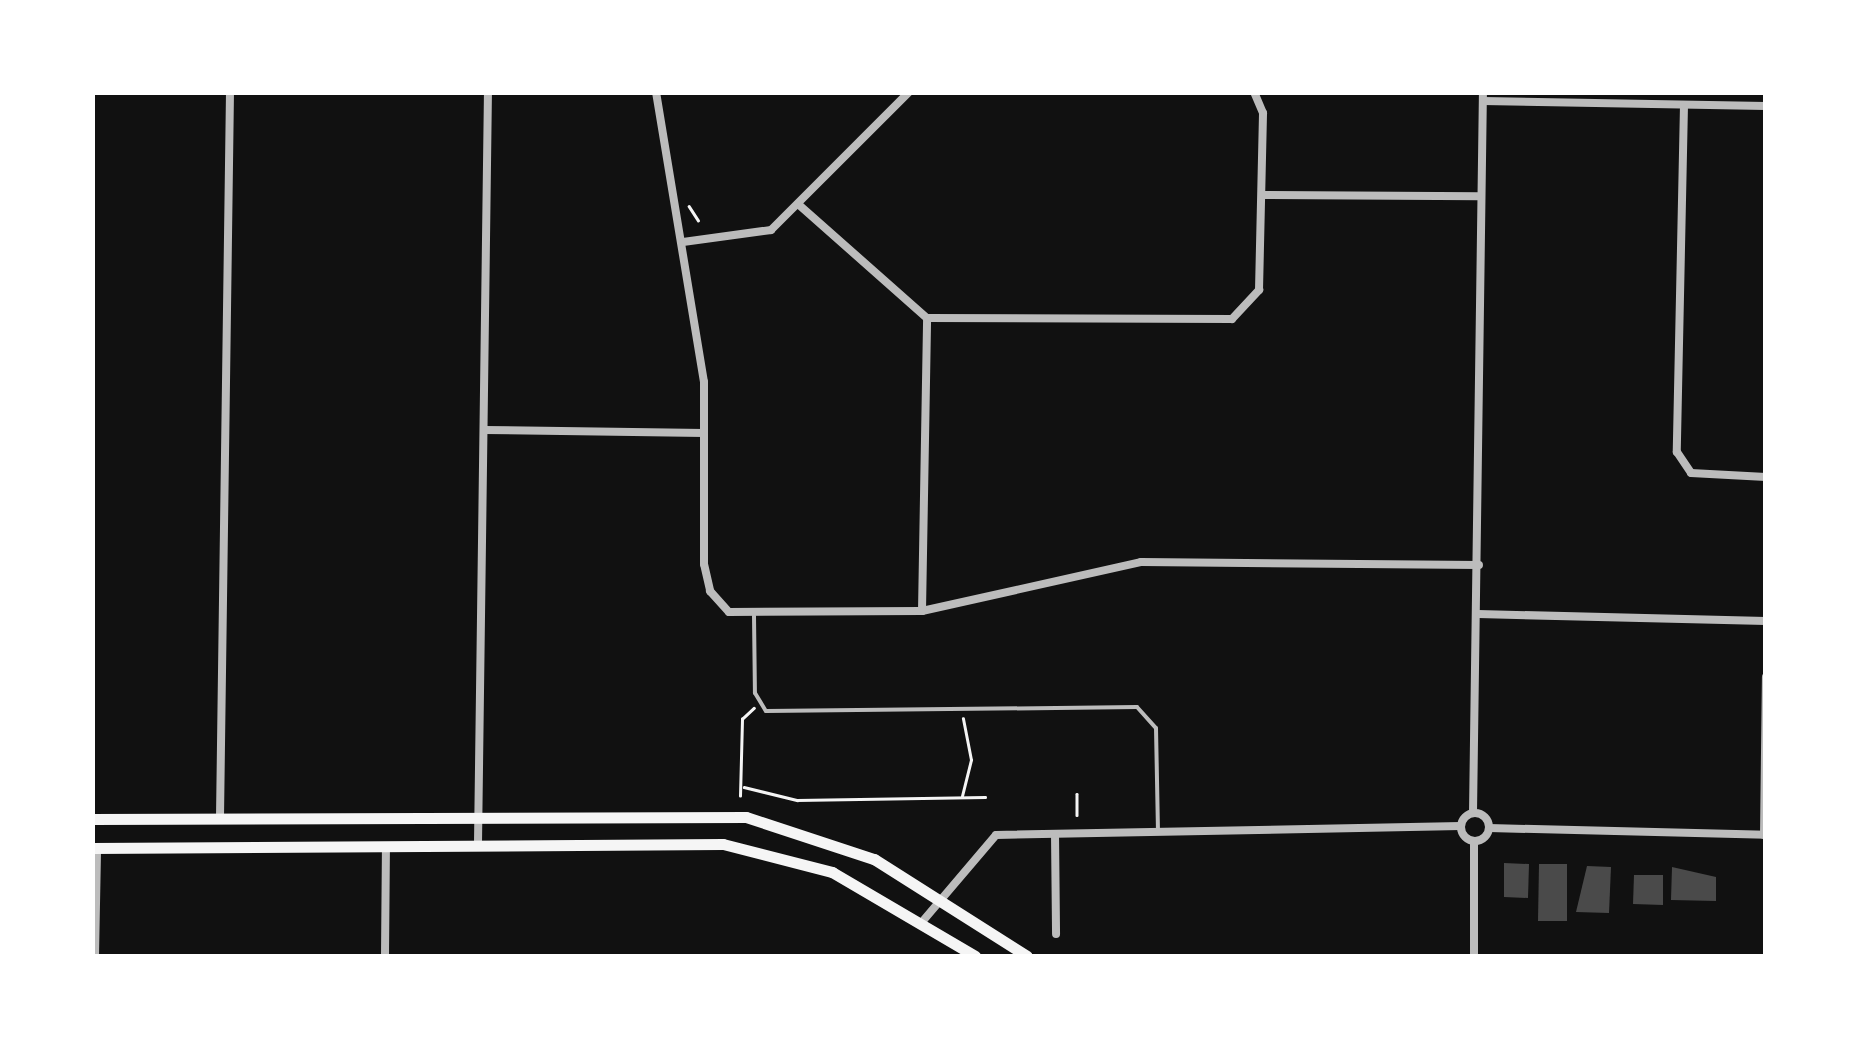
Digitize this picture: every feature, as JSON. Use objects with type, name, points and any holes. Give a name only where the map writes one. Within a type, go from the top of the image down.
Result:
[{"type":"highway","points":[[92,818],[478,814],[746,817],[847,846],[938,897],[1027,956]]},
{"type":"highway","points":[[95,848],[478,843],[756,850],[832,872],[975,956]]},
{"type":"street","points":[[220,817],[230,92]]},
{"type":"street","points":[[478,843],[488,92]]},
{"type":"street","points":[[656,92],[683,242],[704,433],[710,591],[729,612],[754,616],[922,611],[1141,562],[1479,565]]},
{"type":"street","points":[[683,242],[771,230],[910,92]]},
{"type":"street","points":[[798,204],[927,318],[1232,319],[1259,290],[1264,194],[1254,92]]},
{"type":"street","points":[[922,922],[938,897],[996,835],[1462,826],[1473,813],[1483,97],[1766,106]]},
{"type":"street","points":[[1684,105],[1680,466],[1766,477]]},
{"type":"street","points":[[1264,194],[1480,196]]},
{"type":"street","points":[[922,611],[927,318]]},
{"type":"street","points":[[484,430],[704,433]]},
{"type":"street","points":[[1478,614],[1766,621]]},
{"type":"street","points":[[1473,813],[1489,828],[1765,835],[1766,677]]},
{"type":"street","points":[[1462,826],[1474,841],[1474,956]]},
{"type":"street","points":[[1474,841],[1489,828]]},
{"type":"street","points":[[1055,834],[1056,934]]},
{"type":"street","points":[[384,956],[386,846]]},
{"type":"street","points":[[95,848],[95,956]]},
{"type":"lane","points":[[754,616],[758,704],[1150,714],[1158,832]]},
{"type":"path","points":[[740,796],[744,786],[742,719],[758,704]]},
{"type":"path","points":[[954,708],[968,724],[962,797]]},
{"type":"path","points":[[744,786],[797,800],[985,796]]},
{"type":"path","points":[[1077,794],[1077,815]]},
{"type":"building","points":[[1504,863],[1529,864],[1528,898],[1504,897]]},
{"type":"building","points":[[1539,864],[1567,864],[1567,921],[1538,921]]},
{"type":"building","points":[[1587,866],[1611,867],[1609,913],[1576,912]]},
{"type":"building","points":[[1672,867],[1716,877],[1716,901],[1671,900]]},
{"type":"building","points":[[1634,875],[1663,875],[1663,905],[1633,904]]}]
